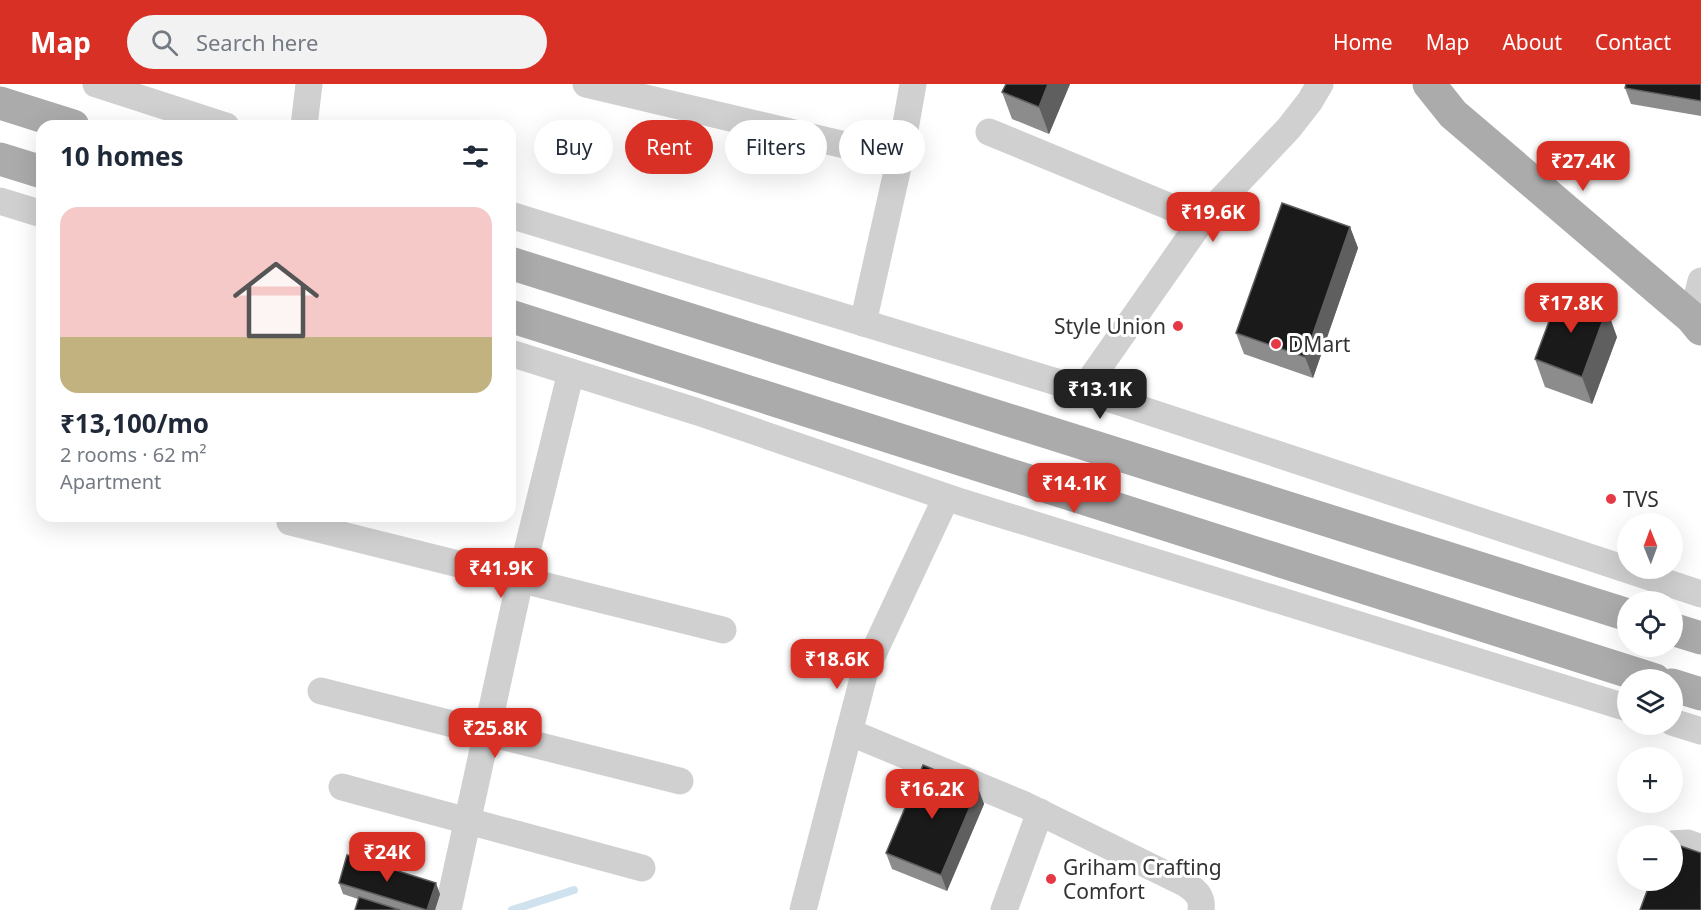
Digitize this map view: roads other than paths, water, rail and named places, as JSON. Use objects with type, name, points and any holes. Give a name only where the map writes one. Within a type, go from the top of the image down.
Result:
[{"type":"main road","points":[[1429,84],[1454,114],[1697,323]]},
{"type":"main road","points":[[0,103],[54,120]]},
{"type":"main road","points":[[0,159],[36,170]]},
{"type":"main road","points":[[516,265],[1617,612]]},
{"type":"main road","points":[[516,318],[1620,669]]},
{"type":"main road","points":[[1683,632],[1701,638]]},
{"type":"main road","points":[[1683,688],[1701,694]]},
{"type":"street","points":[[96,84],[207,120]]},
{"type":"street","points":[[305,120],[309,84]]},
{"type":"street","points":[[586,84],[839,144]]},
{"type":"street","points":[[907,120],[913,84]]},
{"type":"street","points":[[1083,390],[1202,220],[1289,128],[1320,84]]},
{"type":"street","points":[[989,132],[1202,220]]},
{"type":"street","points":[[862,323],[896,174]]},
{"type":"street","points":[[0,201],[36,212]]},
{"type":"street","points":[[516,217],[1083,390],[1701,594]]},
{"type":"street","points":[[1697,323],[1701,281]]},
{"type":"street","points":[[516,355],[698,412],[946,498],[1617,705]]},
{"type":"street","points":[[448,910],[520,580],[571,372]]},
{"type":"street","points":[[803,910],[865,671],[946,498]]},
{"type":"street","points":[[290,522],[723,630]]},
{"type":"street","points":[[321,690],[486,734],[680,781]]},
{"type":"street","points":[[1683,725],[1701,731]]},
{"type":"street","points":[[849,732],[1040,812],[1186,884],[1196,891],[1202,903],[1201,910]]},
{"type":"street","points":[[342,787],[642,868]]},
{"type":"street","points":[[1004,910],[1040,812]]},
{"type":"street","points":[[1683,843],[1701,848]]},
{"type":"waterway","points":[[512,910],[574,890]]},
{"type":"place","name":"Style Union","points":[[1178,326]]},
{"type":"place","name":"DMart","points":[[1276,344]]},
{"type":"place","name":"TVS","points":[[1611,499]]},
{"type":"place","name":"Griham Crafting Comfort","points":[[1051,879]]}]
